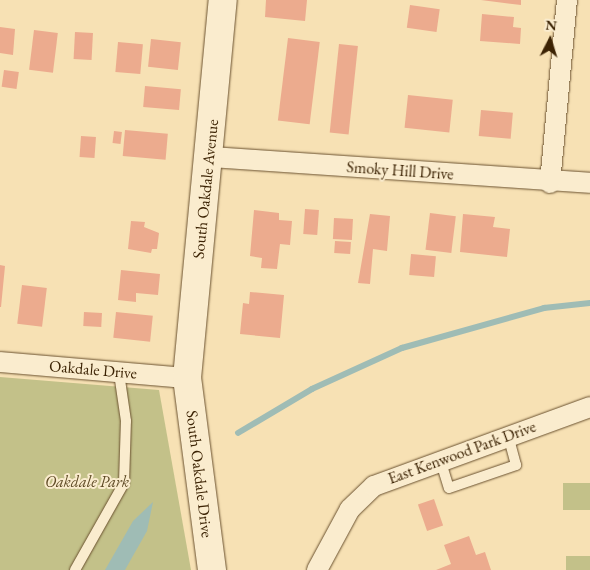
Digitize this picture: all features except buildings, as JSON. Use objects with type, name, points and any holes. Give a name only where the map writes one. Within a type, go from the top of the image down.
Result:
[{"type":"street","name":"South Oakdale Avenue","points":[[187,378],[210,157],[223,0]]},
{"type":"street","points":[[550,183],[567,0]]},
{"type":"street","name":"Smoky Hill Drive","points":[[210,157],[550,183],[590,183]]},
{"type":"street","name":"Oakdale Drive","points":[[0,362],[187,378]]},
{"type":"street","name":"South Oakdale Drive","points":[[187,378],[212,570]]},
{"type":"street","name":"East Kenwood Park Drive","points":[[317,570],[350,509],[374,486],[440,460],[590,407]]},
{"type":"lane","points":[[75,570],[124,483],[126,421],[119,373]]},
{"type":"lane","points":[[440,460],[449,488],[516,465],[508,436]]},
{"type":"green space","name":"Oakdale Park","points":[[0,377],[159,390],[191,570],[0,570]]},
{"type":"green space","points":[[563,483],[590,483],[590,510],[563,510]]},
{"type":"green space","points":[[566,556],[590,556],[590,570],[566,570]]},
{"type":"water","points":[[153,502],[147,531],[125,570],[105,570],[133,521]]},
{"type":"waterway","points":[[238,433],[312,389],[402,348],[544,308],[590,303]]}]
